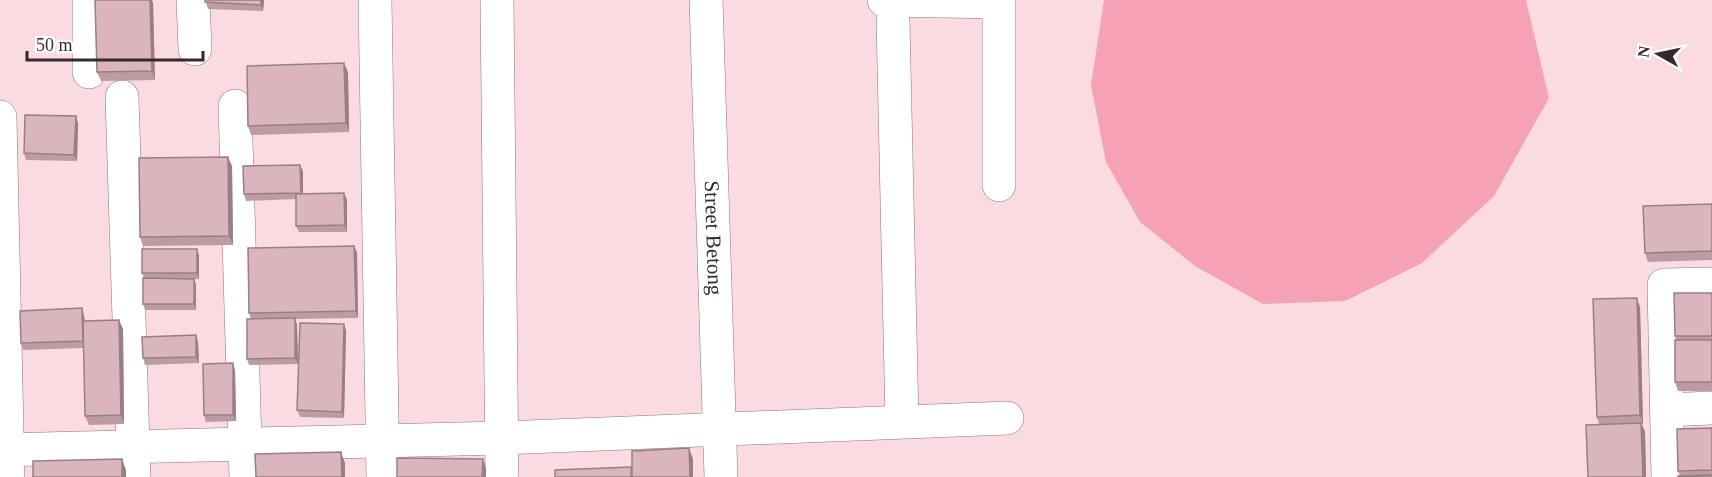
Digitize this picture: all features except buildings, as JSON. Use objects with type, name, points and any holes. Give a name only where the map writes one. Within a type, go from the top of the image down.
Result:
[{"type":"street","points":[[89,0],[89,72]]},
{"type":"street","points":[[193,0],[195,50]]},
{"type":"street","points":[[375,0],[383,477]]},
{"type":"street","points":[[497,0],[502,477]]},
{"type":"street","name":"Street Betong","points":[[706,0],[721,477]]},
{"type":"street","points":[[902,421],[889,10],[999,2],[999,185]]},
{"type":"street","points":[[122,97],[134,462]]},
{"type":"street","points":[[235,106],[246,477]]},
{"type":"street","points":[[0,117],[5,459],[134,462],[245,444],[501,438],[1007,418]]},
{"type":"street","points":[[1668,477],[1664,285],[1712,284]]},
{"type":"street","points":[[1666,410],[1712,408]]},
{"type":"shaded area","points":[[1104,0],[1526,0],[1549,98],[1494,196],[1422,263],[1345,301],[1263,304],[1195,266],[1140,222],[1106,162],[1091,85]]}]
